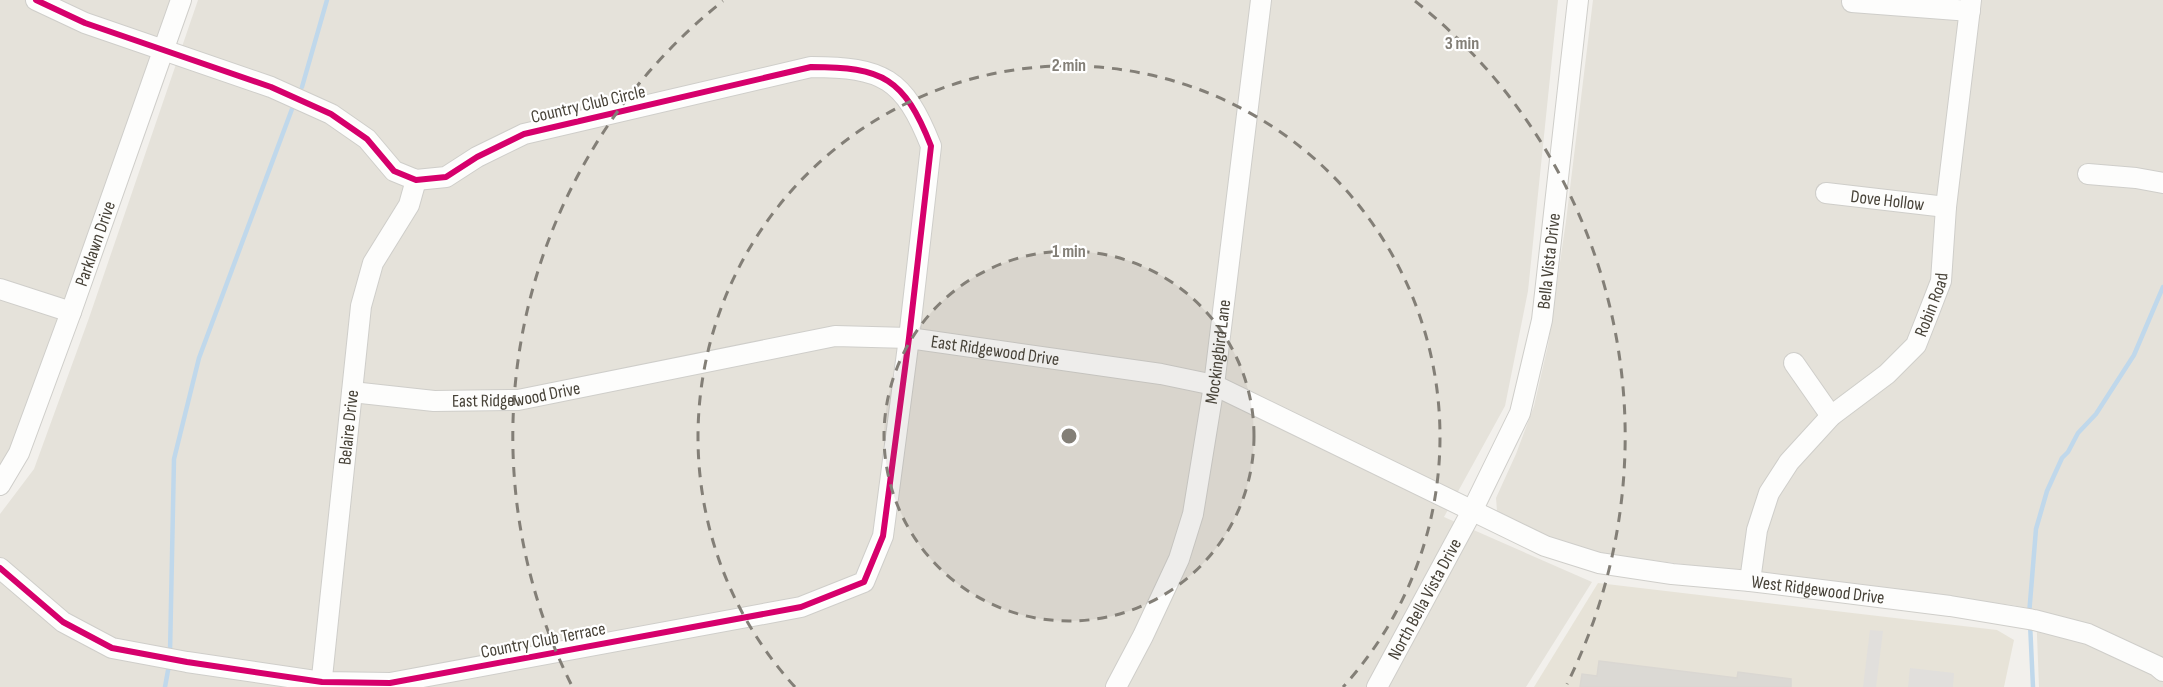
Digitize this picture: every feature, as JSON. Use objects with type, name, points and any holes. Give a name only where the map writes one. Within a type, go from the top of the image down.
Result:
[{"type":"street","points":[[36,0],[85,23],[271,87],[331,114],[367,139],[394,171],[416,180]]},
{"type":"street","name":"Parklawn Drive","points":[[0,485],[19,453],[181,0]]},
{"type":"street","name":"Mockingbird Lane","points":[[1116,687],[1179,559],[1193,514],[1214,385],[1261,0]]},
{"type":"street","name":"Bella Vista Drive","points":[[1472,511],[1520,413],[1542,320],[1578,0]]},
{"type":"street","points":[[1852,2],[1970,6]]},
{"type":"street","name":"Robin Road","points":[[1750,581],[1757,530],[1769,494],[1789,462],[1831,416],[1887,374],[1916,345],[1941,281],[1946,207],[1970,6]]},
{"type":"street","name":"Country Club Circle","points":[[416,180],[446,177],[477,157],[524,134],[811,67],[846,67],[873,72],[902,90],[920,118],[931,146],[909,338]]},
{"type":"street","points":[[2088,174],[2163,183]]},
{"type":"street","name":"Belaire Drive","points":[[321,684],[361,306],[373,262],[409,205],[416,180]]},
{"type":"street","name":"Dove Hollow","points":[[1826,194],[1946,207]]},
{"type":"street","points":[[0,289],[71,312]]},
{"type":"street","name":"East Ridgewood Drive","points":[[352,392],[434,401],[518,400],[835,336],[909,338],[1161,374],[1214,385],[1472,511]]},
{"type":"street","name":"Country Club Terrace","points":[[0,568],[63,622],[112,648],[321,684],[390,684],[801,607],[864,582],[883,536],[909,338]]},
{"type":"street","points":[[1794,363],[1831,416]]},
{"type":"street","name":"West Ridgewood Drive","points":[[1472,511],[1545,546],[1599,563],[1672,574],[1750,581],[1950,606],[2016,617],[2088,634],[2157,666],[2163,671]]},
{"type":"street","name":"North Bella Vista Drive","points":[[1377,687],[1472,511]]},
{"type":"shaded area","points":[[0,0],[174,0],[57,339],[0,474]]},
{"type":"shaded area","points":[[198,0],[1558,0],[1528,291],[1505,406],[1444,517],[1592,582],[1526,687],[0,687],[0,514],[34,469],[89,318]]},
{"type":"shaded area","points":[[1593,0],[2163,0],[2163,687],[2039,687],[2036,610],[2012,605],[1602,554],[1534,531],[1497,511],[1496,498],[1534,406],[1548,345],[1566,221]]},
{"type":"shaded area","points":[[1598,583],[1997,630],[2014,640],[2004,687],[1534,687]]},
{"type":"shaded area","points":[[1870,630],[1883,631],[1876,687],[1863,687]]},
{"type":"shaded area","points":[[1910,668],[1954,673],[1953,687],[1908,687]]},
{"type":"building","points":[[1599,661],[1737,678],[1738,672],[1791,679],[1791,687],[1580,687],[1582,674],[1597,676]]},
{"type":"waterway","points":[[302,87],[327,0]]},
{"type":"waterway","points":[[170,653],[174,459],[199,358],[292,109]]},
{"type":"waterway","points":[[2029,615],[2036,529],[2047,491],[2062,458],[2068,452],[2078,433],[2096,414],[2134,355],[2163,287]]},
{"type":"waterway","points":[[2030,623],[2033,687]]},
{"type":"waterway","points":[[165,687],[169,665]]},
{"type":"cycle path","points":[[0,568],[63,622],[112,648],[187,662],[322,682],[390,683],[801,607],[864,582],[883,536],[931,146],[911,105],[888,81],[856,70],[811,67],[524,134],[477,157],[446,177],[416,180],[394,171],[367,139],[331,114],[271,87],[85,23],[36,0]]}]
